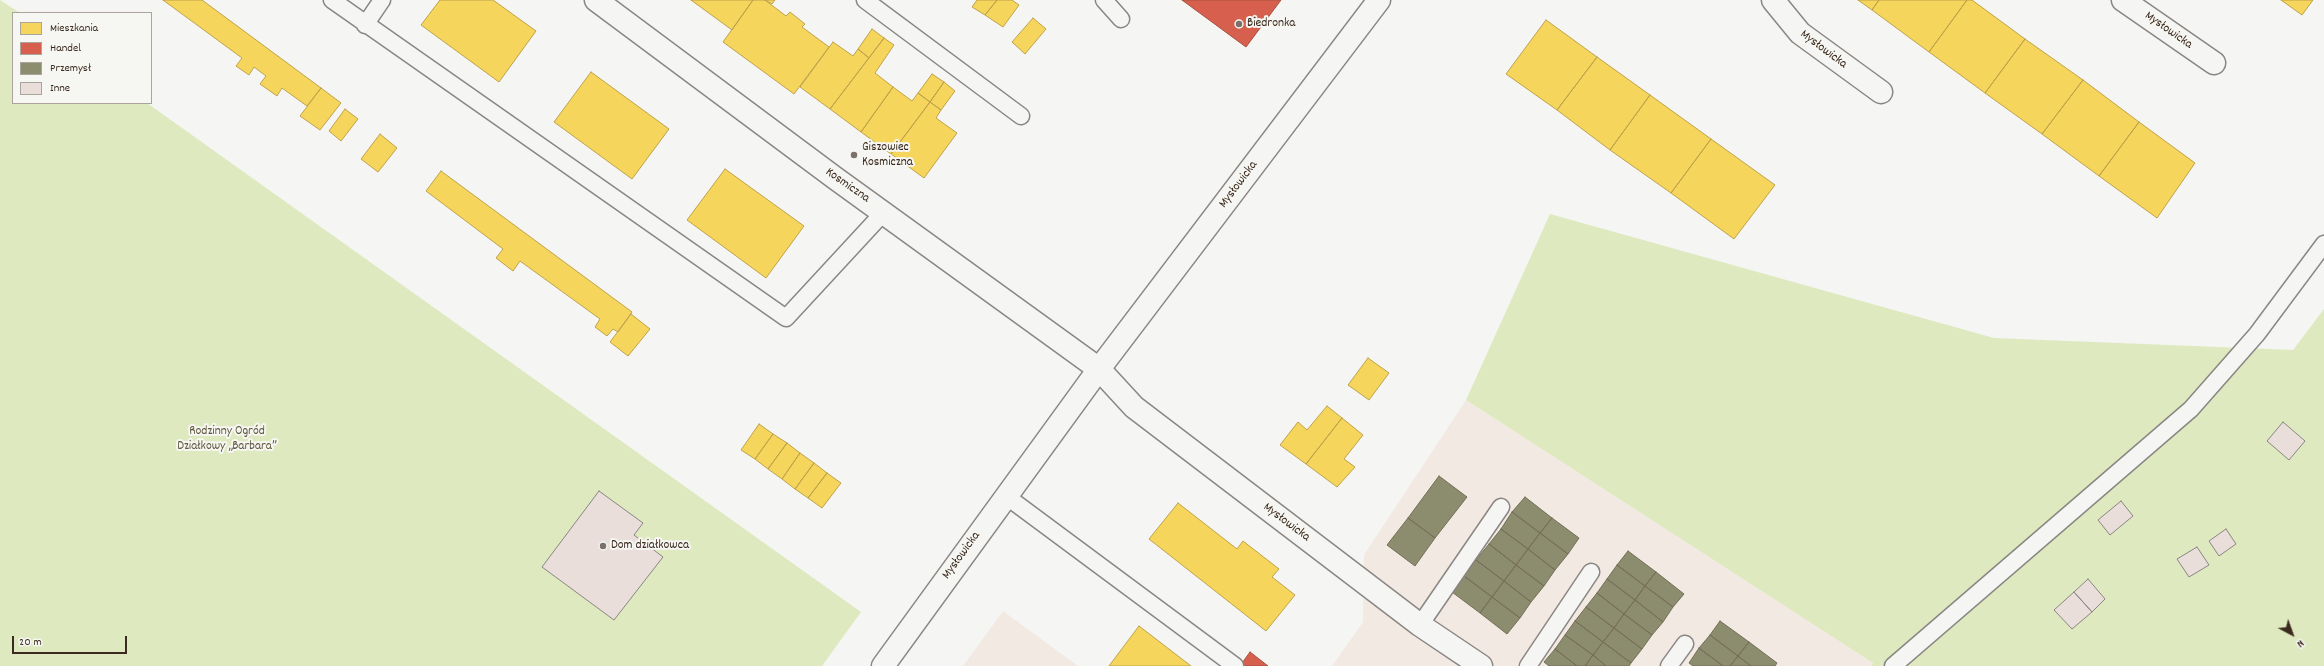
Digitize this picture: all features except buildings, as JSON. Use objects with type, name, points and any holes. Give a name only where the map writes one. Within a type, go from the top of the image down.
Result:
[{"type":"street","name":"Kosmiczna","points":[[596,0],[834,178],[884,212],[1099,369]]},
{"type":"street","name":"Mysłowicka","points":[[883,666],[1099,369],[1379,0]]},
{"type":"street","name":"Mysłowicka","points":[[1773,0],[1800,33],[1881,92]]},
{"type":"street","name":"Mysłowicka","points":[[2123,0],[2214,63]]},
{"type":"street","name":"Mysłowicka","points":[[1099,369],[1134,407],[1420,625],[1481,666]]},
{"type":"lane","points":[[332,0],[365,25],[786,318],[884,212]]},
{"type":"lane","points":[[365,25],[382,0]]},
{"type":"lane","points":[[865,0],[1021,116]]},
{"type":"lane","points":[[1104,0],[1121,19]]},
{"type":"lane","points":[[1893,666],[2191,409],[2256,334],[2324,244]]},
{"type":"lane","points":[[1006,496],[1235,666]]},
{"type":"lane","points":[[1420,625],[1501,507]]},
{"type":"lane","points":[[1528,666],[1591,572]]},
{"type":"lane","points":[[1669,666],[1685,644]]},
{"type":"shaded area","points":[[1466,400],[1873,663],[1871,666],[1332,666],[1363,622],[1364,555]]},
{"type":"shaded area","points":[[1003,611],[1078,666],[963,666]]},
{"type":"green space","name":"Rodzinny Ogród Działkowy „Barbara”","points":[[0,0],[18,12],[12,12],[12,104],[148,104],[861,612],[822,666],[0,666]]},
{"type":"green space","points":[[1550,214],[1994,338],[2293,350],[2324,309],[2324,666],[1871,666],[1873,663],[1466,400]]},
{"type":"place","name":"Biedronka","points":[[1239,24]]},
{"type":"place","name":"Giszowiec Kosmiczna","points":[[854,155]]},
{"type":"place","name":"Dom działkowca","points":[[603,546]]}]
